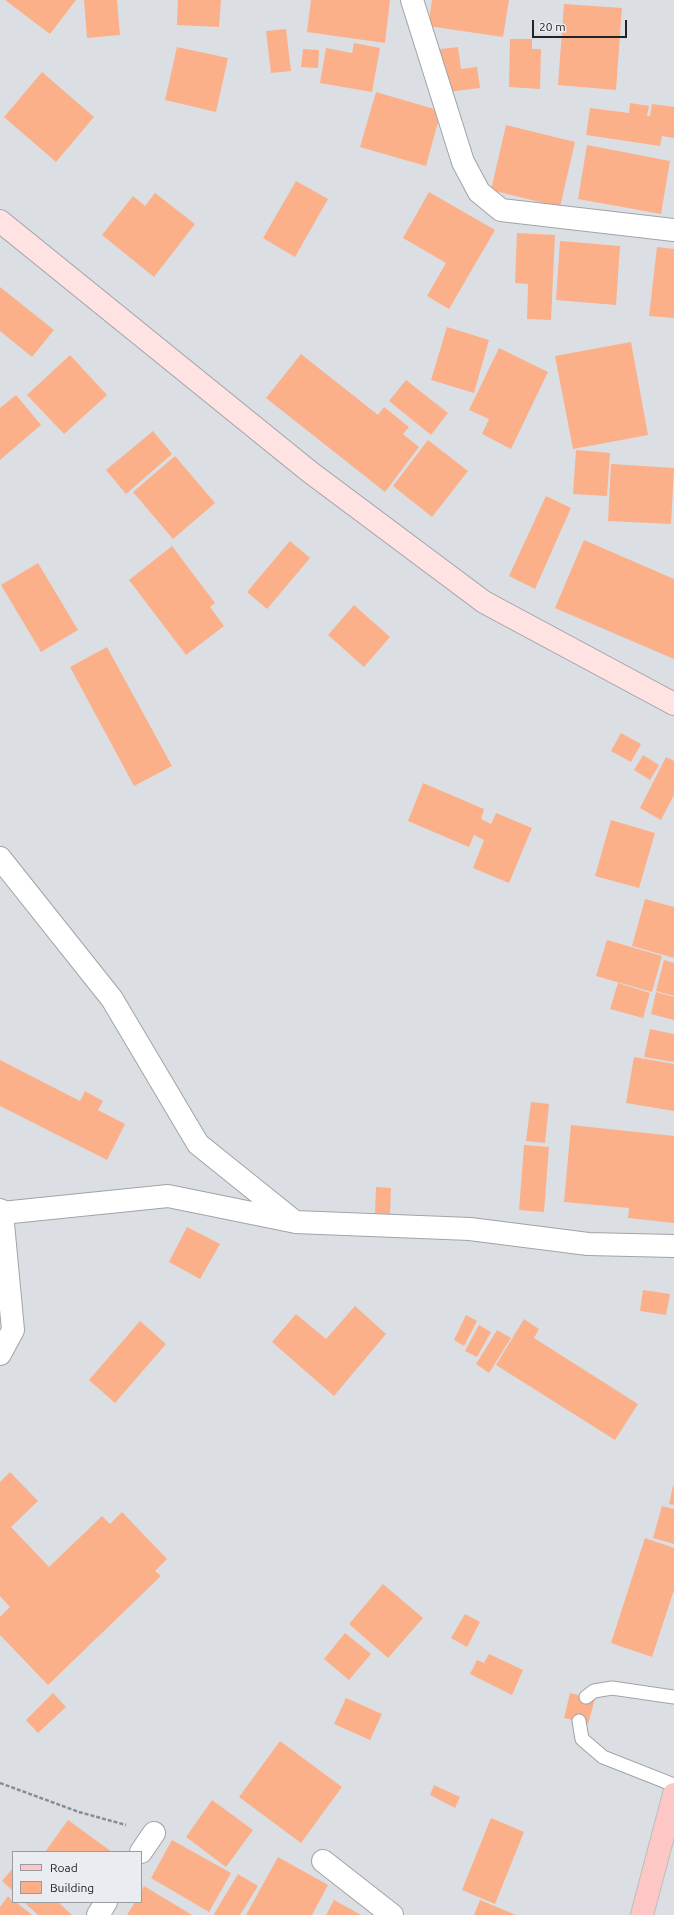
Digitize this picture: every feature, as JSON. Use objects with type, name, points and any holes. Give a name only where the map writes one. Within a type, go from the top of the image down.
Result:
[{"type":"main road","points":[[642,1915],[674,1794]]},
{"type":"street","points":[[412,0],[463,162],[479,192],[501,210],[674,230]]},
{"type":"street","points":[[0,221],[310,472],[484,602],[674,704]]},
{"type":"street","points":[[0,858],[112,999],[198,1144],[295,1222]]},
{"type":"street","points":[[0,1354],[13,1330],[1,1211],[168,1196],[295,1222],[470,1229],[588,1244],[674,1246]]},
{"type":"street","points":[[142,1851],[154,1833]]},
{"type":"street","points":[[323,1861],[392,1915]]},
{"type":"street","points":[[98,1915],[105,1903]]},
{"type":"lane","points":[[586,1697],[594,1691],[612,1688],[674,1697]]},
{"type":"lane","points":[[578,1721],[582,1739],[603,1758],[674,1785]]},
{"type":"path","points":[[0,1783],[79,1812],[154,1833]]},
{"type":"building","points":[[5,0],[76,0],[50,34]]},
{"type":"building","points":[[84,0],[117,0],[120,35],[87,38]]},
{"type":"building","points":[[178,0],[221,0],[219,27],[177,25]]},
{"type":"building","points":[[311,0],[390,0],[385,43],[307,32]]},
{"type":"building","points":[[432,0],[509,0],[503,37],[428,26]]},
{"type":"building","points":[[564,4],[622,8],[616,90],[558,85]]},
{"type":"building","points":[[286,29],[291,71],[271,73],[266,31]]},
{"type":"building","points":[[510,39],[532,39],[532,49],[541,49],[540,89],[509,87]]},
{"type":"building","points":[[354,43],[380,48],[372,92],[320,83],[326,48],[352,53]]},
{"type":"building","points":[[177,47],[228,58],[216,112],[165,100]]},
{"type":"building","points":[[458,47],[461,69],[477,67],[480,88],[439,93],[433,50]]},
{"type":"building","points":[[303,49],[319,50],[318,68],[301,67]]},
{"type":"building","points":[[42,72],[94,117],[56,162],[4,117]]},
{"type":"building","points":[[376,92],[441,111],[426,166],[360,147]]},
{"type":"building","points":[[630,103],[649,106],[647,116],[650,116],[652,104],[674,107],[674,138],[662,136],[660,146],[586,135],[590,108],[629,113]]},
{"type":"building","points":[[506,125],[575,142],[560,207],[491,190]]},
{"type":"building","points":[[587,145],[670,161],[661,214],[578,199]]},
{"type":"building","points":[[296,181],[328,199],[295,257],[263,238]]},
{"type":"building","points":[[429,192],[495,230],[449,309],[427,296],[446,263],[403,238]]},
{"type":"building","points":[[155,193],[195,224],[154,277],[102,235],[133,196],[145,206]]},
{"type":"building","points":[[517,233],[555,235],[551,320],[527,319],[528,284],[515,283]]},
{"type":"building","points":[[560,241],[620,246],[616,305],[556,300]]},
{"type":"building","points":[[657,247],[674,249],[674,318],[649,316]]},
{"type":"building","points":[[0,287],[54,330],[32,357],[0,331]]},
{"type":"building","points":[[447,327],[489,340],[474,393],[431,380]]},
{"type":"building","points":[[631,342],[648,435],[573,449],[555,356]]},
{"type":"building","points":[[499,348],[548,372],[511,449],[482,434],[489,419],[469,410]]},
{"type":"building","points":[[301,354],[378,415],[384,407],[409,427],[403,434],[419,447],[385,492],[266,398]]},
{"type":"building","points":[[70,355],[107,395],[64,434],[27,395]]},
{"type":"building","points":[[406,380],[448,413],[431,435],[389,401]]},
{"type":"building","points":[[16,395],[41,425],[0,460],[0,408]]},
{"type":"building","points":[[153,431],[172,454],[126,494],[106,470]]},
{"type":"building","points":[[428,440],[468,471],[432,517],[393,486]]},
{"type":"building","points":[[576,450],[610,453],[607,496],[573,494]]},
{"type":"building","points":[[175,456],[215,503],[173,539],[133,492]]},
{"type":"building","points":[[611,464],[674,468],[671,524],[608,521]]},
{"type":"building","points":[[546,496],[571,508],[535,589],[509,576]]},
{"type":"building","points":[[584,540],[674,579],[674,659],[555,608]]},
{"type":"building","points":[[290,541],[310,558],[267,609],[247,592]]},
{"type":"building","points":[[172,546],[215,603],[210,607],[224,626],[186,655],[129,580]]},
{"type":"building","points":[[38,563],[78,630],[41,652],[1,585]]},
{"type":"building","points":[[354,605],[390,637],[364,667],[328,635]]},
{"type":"building","points":[[107,647],[172,766],[134,786],[70,667]]},
{"type":"building","points":[[621,733],[641,744],[631,762],[611,751]]},
{"type":"building","points":[[643,755],[659,765],[650,780],[634,770]]},
{"type":"building","points":[[666,757],[674,761],[674,795],[661,820],[640,808]]},
{"type":"building","points":[[423,783],[484,809],[481,819],[491,824],[496,813],[532,828],[509,883],[473,868],[484,840],[474,835],[469,847],[408,821]]},
{"type":"building","points":[[611,820],[655,833],[639,888],[595,876]]},
{"type":"building","points":[[645,899],[674,907],[674,958],[632,946]]},
{"type":"building","points":[[607,940],[662,956],[652,992],[596,976]]},
{"type":"building","points":[[664,960],[674,963],[674,996],[656,991]]},
{"type":"building","points":[[618,983],[650,993],[643,1018],[610,1009]]},
{"type":"building","points":[[656,992],[674,997],[674,1020],[651,1014]]},
{"type":"building","points":[[650,1029],[674,1034],[674,1062],[644,1057]]},
{"type":"building","points":[[634,1057],[674,1064],[674,1111],[626,1103]]},
{"type":"building","points":[[0,1060],[80,1101],[85,1091],[103,1101],[98,1110],[125,1124],[107,1160],[0,1106]]},
{"type":"building","points":[[531,1102],[549,1104],[545,1143],[526,1141]]},
{"type":"building","points":[[571,1125],[674,1136],[674,1223],[628,1218],[629,1208],[564,1202]]},
{"type":"building","points":[[524,1145],[549,1147],[544,1212],[519,1210]]},
{"type":"building","points":[[376,1187],[391,1188],[390,1214],[375,1213]]},
{"type":"building","points":[[187,1227],[220,1244],[200,1279],[169,1262]]},
{"type":"building","points":[[643,1290],[670,1294],[666,1315],[640,1311]]},
{"type":"building","points":[[355,1306],[386,1334],[334,1396],[272,1342],[296,1314],[326,1339]]},
{"type":"building","points":[[466,1315],[477,1321],[464,1346],[454,1340]]},
{"type":"building","points":[[524,1319],[539,1329],[534,1338],[638,1404],[615,1440],[496,1365]]},
{"type":"building","points":[[140,1321],[166,1344],[115,1403],[89,1380]]},
{"type":"building","points":[[479,1325],[491,1332],[477,1357],[465,1351]]},
{"type":"building","points":[[497,1330],[511,1338],[489,1373],[476,1364]]},
{"type":"building","points":[[10,1472],[38,1501],[11,1527],[49,1567],[102,1516],[110,1524],[122,1512],[167,1559],[155,1571],[161,1576],[48,1685],[0,1635],[0,1617],[10,1607],[0,1596],[0,1482]]},
{"type":"building","points":[[674,1486],[674,1505],[669,1504]]},
{"type":"building","points":[[662,1506],[674,1509],[674,1544],[653,1538]]},
{"type":"building","points":[[645,1538],[674,1548],[674,1590],[652,1657],[611,1643]]},
{"type":"building","points":[[383,1584],[423,1618],[388,1658],[349,1624]]},
{"type":"building","points":[[465,1614],[480,1622],[467,1647],[451,1638]]},
{"type":"building","points":[[345,1633],[371,1654],[349,1680],[324,1659]]},
{"type":"building","points":[[489,1654],[523,1670],[512,1695],[470,1674],[477,1660],[484,1663]]},
{"type":"building","points":[[53,1693],[66,1707],[38,1733],[26,1720]]},
{"type":"building","points":[[570,1693],[595,1699],[588,1724],[564,1718]]},
{"type":"building","points":[[346,1698],[382,1714],[370,1740],[334,1724]]},
{"type":"building","points":[[280,1741],[342,1787],[301,1843],[239,1797]]},
{"type":"building","points":[[434,1785],[460,1797],[455,1808],[430,1795]]},
{"type":"building","points":[[212,1800],[253,1830],[226,1867],[186,1837]]},
{"type":"building","points":[[491,1818],[524,1832],[495,1904],[462,1890]]},
{"type":"building","points":[[68,1820],[111,1851],[46,1851]]},
{"type":"building","points":[[172,1840],[231,1873],[209,1912],[151,1878]]},
{"type":"building","points":[[278,1857],[328,1885],[312,1915],[246,1915]]},
{"type":"building","points":[[12,1869],[12,1890],[2,1881]]},
{"type":"building","points":[[238,1874],[258,1886],[240,1915],[215,1915],[214,1914]]},
{"type":"building","points":[[144,1886],[192,1915],[127,1915],[134,1903],[142,1903],[142,1890]]},
{"type":"building","points":[[8,1896],[12,1903],[17,1903],[32,1915],[0,1915],[0,1907]]},
{"type":"building","points":[[334,1900],[361,1915],[326,1915]]},
{"type":"building","points":[[480,1900],[516,1915],[474,1915]]},
{"type":"building","points":[[25,1903],[59,1903],[72,1915],[38,1915]]}]
